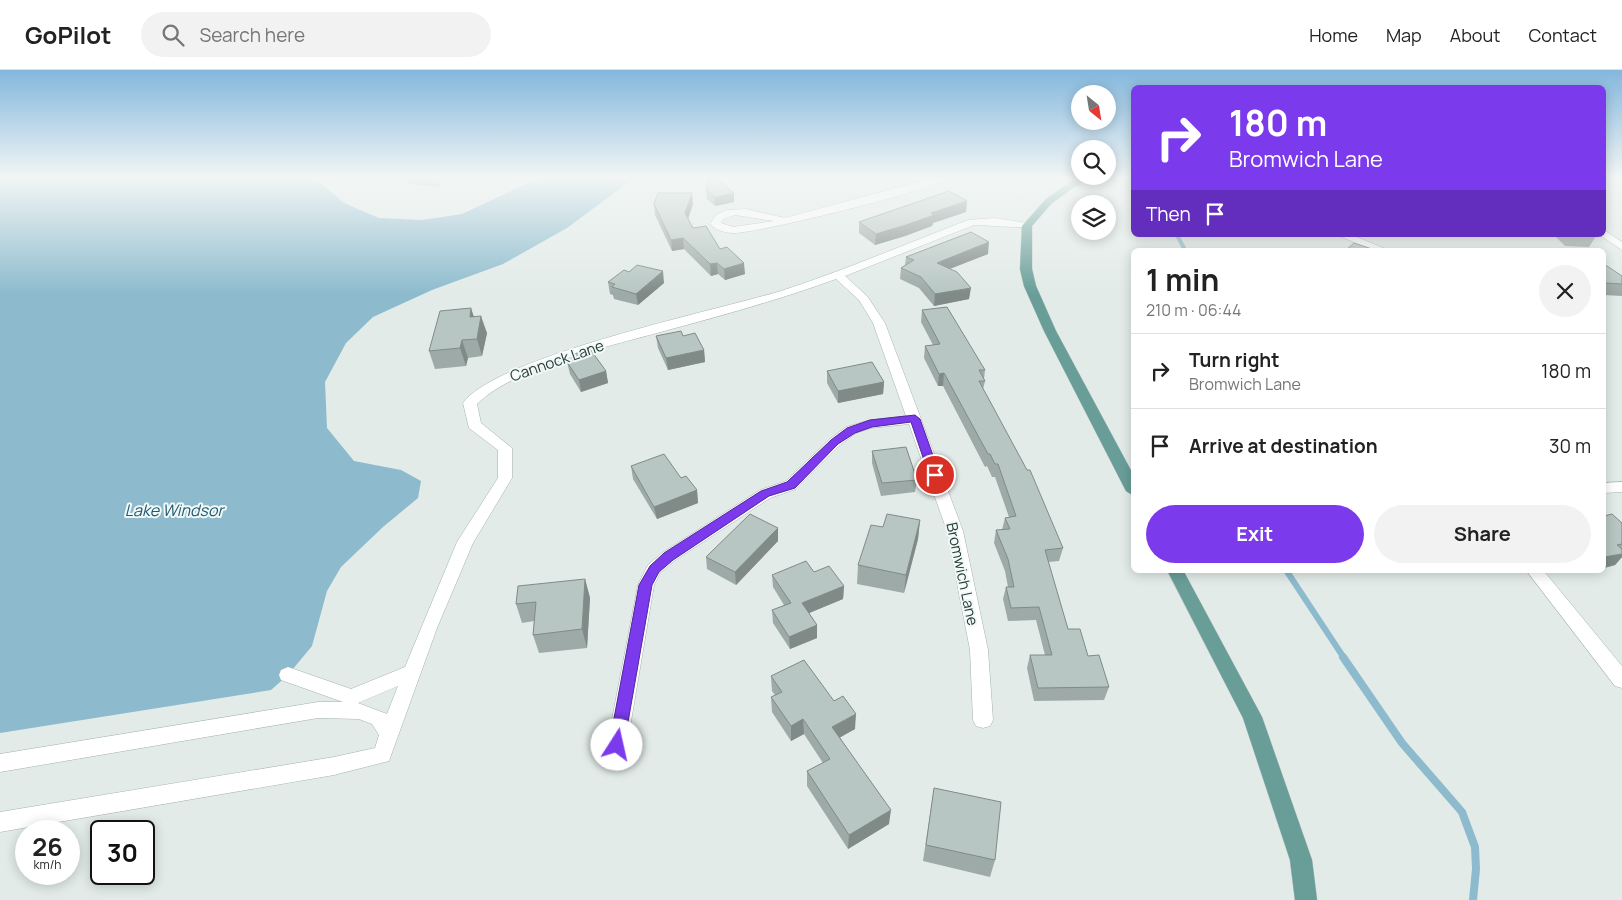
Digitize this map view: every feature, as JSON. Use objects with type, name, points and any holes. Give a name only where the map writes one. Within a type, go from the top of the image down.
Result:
[{"type":"main road","points":[[1036,217],[1028,226],[1026,269],[1030,286],[1050,331],[1131,484]]},
{"type":"main road","points":[[1177,573],[1252,717],[1301,860],[1306,900]]},
{"type":"street","points":[[718,217],[716,218],[715,224],[734,231],[801,217]]},
{"type":"street","points":[[762,217],[784,221]]},
{"type":"street","name":"Cannock Lane","points":[[0,822],[334,766],[382,755],[428,628],[465,542],[505,478],[505,448],[474,425],[470,402],[479,392],[510,376],[579,352],[783,294],[838,275],[972,222],[995,221],[1028,226]]},
{"type":"street","points":[[1606,235],[1622,247]]},
{"type":"street","points":[[1347,237],[1378,248]]},
{"type":"street","name":"Bromwich Lane","points":[[838,275],[863,298],[879,323],[955,531],[979,650],[983,720]]},
{"type":"street","points":[[617,745],[646,585],[654,569],[668,556],[765,494],[791,485],[835,442],[851,430],[870,424],[915,419]]},
{"type":"street","points":[[1606,488],[1622,486]]},
{"type":"street","points":[[1536,573],[1622,680]]},
{"type":"street","points":[[288,675],[351,697],[412,672]]},
{"type":"street","points":[[0,762],[318,710],[359,711],[379,718],[390,735]]},
{"type":"water","name":"Lake Windsor","points":[[0,217],[376,217],[422,220],[444,217],[582,217],[567,228],[503,264],[432,290],[373,317],[346,343],[325,382],[327,428],[354,461],[401,470],[421,481],[418,498],[383,527],[341,567],[327,591],[312,646],[288,675],[271,690],[0,733]]},
{"type":"building","points":[[660,217],[687,217],[693,228],[706,226],[720,249],[727,247],[744,263],[724,269],[717,263],[710,264],[683,238],[671,240]]},
{"type":"building","points":[[874,217],[929,217],[876,234],[859,222]]},
{"type":"building","points":[[971,232],[989,242],[937,263],[957,272],[971,288],[935,294],[921,277],[901,268],[914,260],[906,257]]},
{"type":"building","points":[[1354,243],[1369,248],[1348,248]]},
{"type":"building","points":[[637,265],[663,271],[636,294],[612,287],[615,284],[608,282],[624,270],[629,272]]},
{"type":"building","points":[[1606,265],[1622,276],[1622,284],[1606,283]]},
{"type":"building","points":[[947,307],[985,370],[979,370],[985,381],[979,381],[1027,470],[1030,470],[1063,548],[1045,550],[1068,629],[1080,629],[1088,656],[1099,655],[1109,687],[1038,688],[1030,655],[1052,655],[1039,607],[1011,608],[1006,587],[1014,587],[1008,559],[996,530],[1010,529],[1005,518],[1016,516],[998,464],[995,464],[990,454],[988,454],[944,373],[939,374],[925,346],[940,344],[922,310]]},
{"type":"building","points":[[471,308],[470,317],[481,316],[477,339],[462,340],[460,348],[429,351],[440,311]]},
{"type":"building","points":[[681,331],[683,336],[695,333],[704,350],[666,358],[656,336]]},
{"type":"building","points":[[590,349],[606,371],[579,380],[567,362],[574,360],[571,355]]},
{"type":"building","points":[[872,362],[884,382],[838,391],[827,371]]},
{"type":"building","points":[[906,447],[917,480],[882,483],[872,451]]},
{"type":"building","points":[[664,454],[681,478],[686,476],[697,490],[654,507],[631,466]]},
{"type":"building","points":[[750,514],[778,528],[735,572],[706,557]]},
{"type":"building","points":[[887,514],[920,520],[906,575],[858,565],[871,525],[883,527]]},
{"type":"building","points":[[1612,514],[1622,523],[1622,544],[1617,545],[1622,549],[1622,554],[1606,557],[1606,516]]},
{"type":"building","points":[[806,561],[814,572],[829,566],[844,586],[802,603],[817,625],[789,637],[772,610],[791,603],[772,575]]},
{"type":"building","points":[[585,579],[582,629],[533,635],[536,602],[516,604],[518,586]]},
{"type":"building","points":[[804,660],[834,701],[843,696],[856,714],[832,727],[891,810],[849,835],[807,771],[830,759],[803,719],[791,726],[771,697],[782,692],[771,676]]},
{"type":"building","points":[[934,788],[1001,802],[995,860],[926,845]]},
{"type":"waterway","points":[[1178,237],[1184,248]]},
{"type":"waterway","points":[[1288,573],[1344,658]]},
{"type":"waterway","points":[[1343,657],[1402,743],[1462,812],[1475,847],[1476,869],[1473,900]]},
{"type":"route","points":[[617,745],[646,585],[654,569],[668,556],[765,494],[791,485],[835,442],[851,430],[870,424],[915,419],[935,475]]}]
